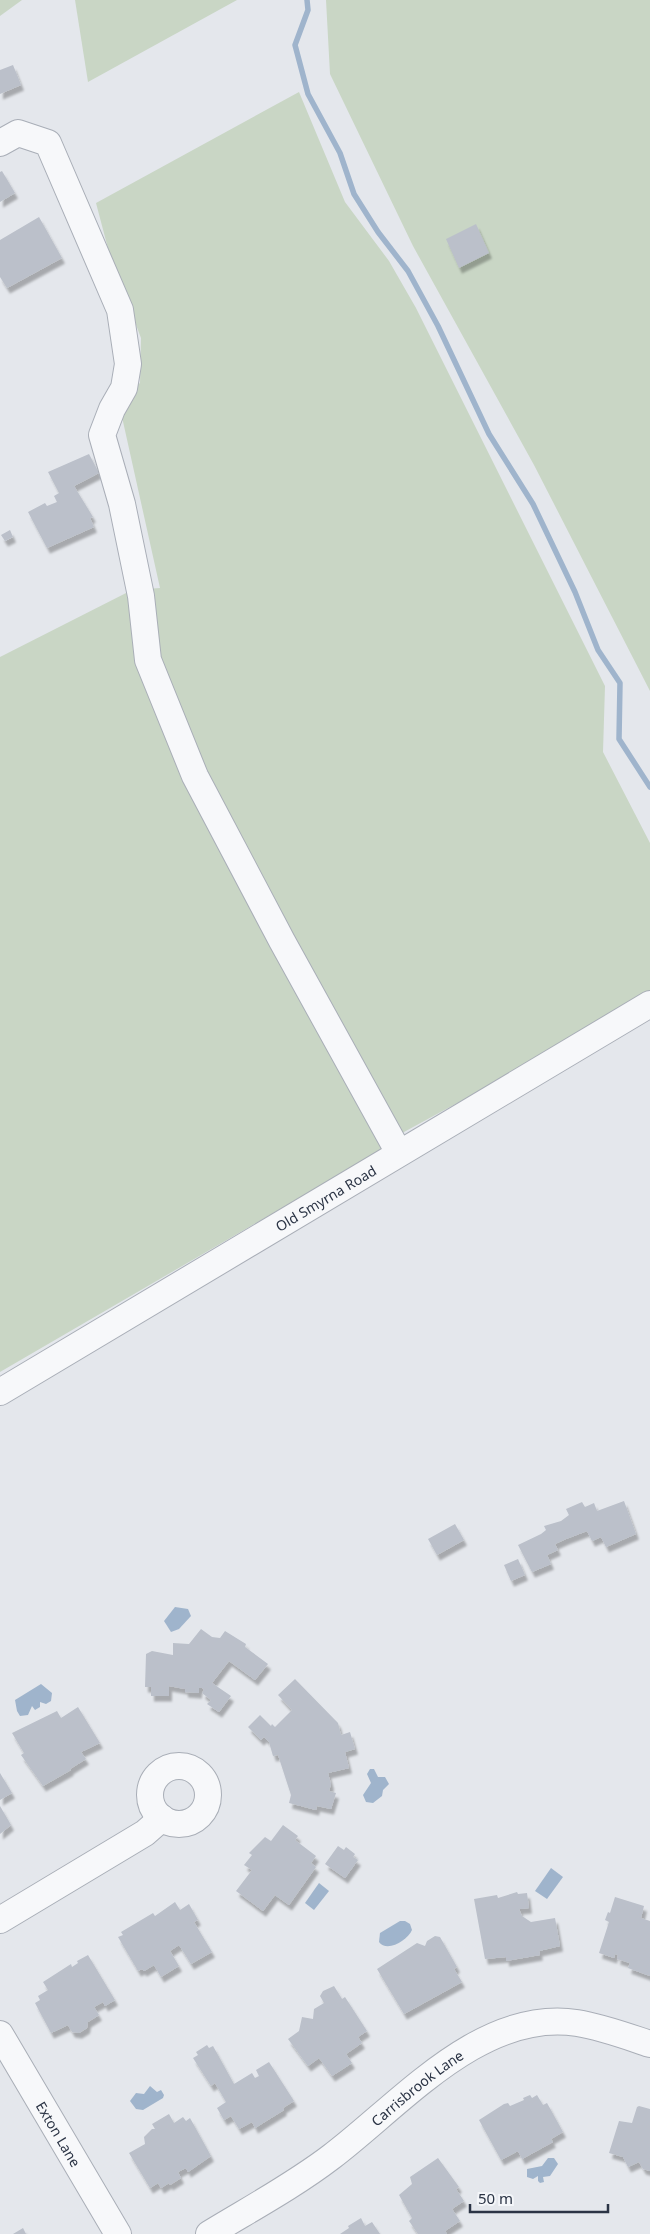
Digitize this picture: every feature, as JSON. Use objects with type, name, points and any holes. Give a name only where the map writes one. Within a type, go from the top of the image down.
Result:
[{"type":"street","points":[[0,143],[18,133],[48,144],[120,310],[128,364],[124,388],[112,410],[102,435],[126,522],[141,596],[148,660],[195,776],[282,941],[399,1153]]},
{"type":"street","name":"Old Smyrna Road","points":[[0,1392],[650,1004]]},
{"type":"street","points":[[0,1920],[145,1833],[162,1818]]},
{"type":"street","name":"Carrisbrook Lane","points":[[209,2234],[310,2172],[438,2069],[474,2046],[504,2032],[539,2023],[576,2023],[650,2044]]},
{"type":"street","name":"Exton Lane","points":[[0,2034],[118,2234]]},
{"type":"green space","points":[[0,0],[22,0],[0,16]]},
{"type":"green space","points":[[75,0],[237,0],[88,82]]},
{"type":"green space","points":[[326,0],[650,0],[650,691],[534,465],[413,246],[330,74]]},
{"type":"green space","points":[[299,92],[345,202],[389,261],[416,308],[605,686],[603,752],[650,843],[650,992],[516,1071],[404,1132],[373,1155],[0,1372],[0,657],[132,590],[160,588],[122,417],[130,391],[140,383],[141,338],[110,256],[96,203]]},
{"type":"water","points":[[175,1607],[188,1609],[191,1616],[179,1629],[171,1632],[164,1621]]},
{"type":"water","points":[[41,1684],[52,1693],[51,1701],[46,1704],[40,1702],[40,1707],[35,1710],[32,1706],[28,1715],[20,1716],[15,1700]]},
{"type":"water","points":[[370,1769],[374,1769],[378,1777],[385,1777],[389,1784],[383,1790],[382,1796],[373,1803],[366,1802],[363,1795],[371,1783],[367,1774]]},
{"type":"water","points":[[551,1868],[563,1877],[547,1899],[535,1891]]},
{"type":"water","points":[[319,1883],[329,1891],[314,1910],[305,1903]]},
{"type":"water","points":[[400,1921],[410,1924],[412,1930],[406,1938],[392,1946],[383,1945],[379,1942],[380,1933]]},
{"type":"water","points":[[150,2086],[157,2092],[161,2090],[164,2095],[163,2098],[143,2110],[136,2109],[130,2101],[136,2093],[144,2094]]},
{"type":"water","points":[[548,2158],[554,2158],[558,2164],[550,2176],[543,2177],[544,2182],[540,2183],[538,2181],[538,2176],[533,2179],[527,2177],[527,2169],[542,2166]]},
{"type":"building","points":[[13,65],[21,85],[0,94],[0,70]]},
{"type":"building","points":[[2,171],[15,193],[0,202],[0,172]]},
{"type":"building","points":[[39,217],[62,258],[7,288],[0,277],[0,240]]},
{"type":"building","points":[[476,224],[489,253],[459,268],[446,239]]},
{"type":"building","points":[[89,454],[99,473],[74,486],[93,517],[90,518],[94,527],[47,548],[28,512],[45,503],[47,506],[57,502],[54,496],[59,493],[48,472]]},
{"type":"building","points":[[10,530],[13,537],[5,541],[1,535]]},
{"type":"building","points":[[624,1501],[636,1534],[606,1547],[601,1537],[592,1541],[587,1531],[555,1544],[558,1550],[547,1555],[551,1564],[532,1572],[518,1545],[541,1534],[546,1530],[544,1526],[561,1521],[569,1515],[566,1509],[582,1502],[585,1507],[594,1503],[597,1511]]},
{"type":"building","points":[[455,1524],[464,1540],[437,1555],[428,1539]]},
{"type":"building","points":[[518,1559],[525,1575],[511,1581],[504,1565]]},
{"type":"building","points":[[201,1629],[212,1637],[220,1638],[225,1631],[246,1644],[245,1647],[268,1664],[255,1680],[229,1661],[212,1683],[231,1696],[219,1712],[207,1704],[211,1700],[202,1693],[204,1690],[202,1688],[199,1688],[199,1693],[185,1692],[185,1689],[169,1686],[169,1696],[151,1696],[151,1687],[145,1687],[146,1654],[152,1651],[173,1655],[173,1643],[189,1644]]},
{"type":"building","points":[[295,1679],[338,1723],[341,1735],[350,1732],[355,1749],[345,1752],[349,1768],[328,1773],[331,1784],[329,1791],[336,1793],[331,1809],[317,1806],[316,1810],[289,1803],[291,1795],[278,1755],[273,1756],[269,1742],[264,1737],[261,1740],[248,1727],[260,1715],[271,1726],[272,1724],[275,1727],[292,1710],[278,1695]]},
{"type":"building","points":[[78,1707],[100,1743],[81,1752],[86,1759],[43,1786],[21,1755],[24,1753],[12,1733],[57,1711],[61,1718]]},
{"type":"building","points":[[0,1773],[12,1793],[0,1800]]},
{"type":"building","points":[[0,1806],[11,1825],[0,1834]]},
{"type":"building","points":[[283,1825],[298,1836],[295,1840],[316,1856],[311,1863],[316,1867],[289,1905],[275,1895],[263,1911],[236,1891],[252,1870],[244,1865],[252,1855],[249,1853],[265,1837],[271,1841]]},
{"type":"building","points":[[338,1846],[344,1850],[346,1847],[355,1854],[353,1857],[358,1860],[345,1878],[325,1864]]},
{"type":"building","points":[[517,1892],[518,1894],[527,1893],[529,1908],[519,1909],[522,1916],[531,1922],[555,1918],[560,1946],[539,1951],[540,1955],[506,1961],[506,1957],[485,1959],[474,1899],[497,1895],[498,1898]]},
{"type":"building","points":[[615,1897],[644,1906],[641,1918],[650,1921],[650,1976],[628,1968],[630,1963],[617,1959],[618,1955],[615,1954],[614,1958],[599,1953],[609,1922],[605,1920],[608,1912],[610,1913]]},
{"type":"building","points":[[175,1902],[180,1910],[189,1904],[198,1920],[194,1922],[212,1952],[191,1964],[179,1945],[170,1951],[179,1966],[161,1977],[154,1965],[144,1971],[142,1969],[138,1971],[118,1937],[123,1935],[121,1932],[153,1913],[155,1916]]},
{"type":"building","points":[[435,1936],[440,1937],[457,1967],[454,1969],[462,1982],[404,2014],[377,1969],[417,1943],[425,1946],[427,1941]]},
{"type":"building","points":[[88,1955],[115,2000],[105,2006],[103,2002],[94,2007],[99,2015],[88,2022],[87,2028],[79,2033],[72,2032],[68,2025],[51,2033],[35,2003],[40,2000],[38,1996],[48,1990],[43,1982],[71,1964],[72,1967],[78,1963],[77,1961]]},
{"type":"building","points":[[334,1986],[342,1999],[345,1997],[367,2031],[358,2037],[362,2043],[346,2054],[352,2063],[332,2076],[319,2058],[308,2066],[288,2039],[299,2031],[302,2017],[313,2019],[314,2009],[324,2003],[320,1996],[323,1991]]},
{"type":"building","points":[[207,2045],[209,2048],[213,2046],[234,2084],[252,2073],[255,2078],[259,2076],[256,2070],[269,2062],[294,2101],[283,2108],[284,2110],[255,2128],[252,2122],[239,2129],[231,2116],[224,2120],[217,2108],[226,2102],[215,2083],[211,2086],[193,2058],[198,2055],[196,2052]]},
{"type":"building","points":[[530,2095],[532,2098],[537,2095],[543,2105],[547,2103],[563,2132],[551,2139],[553,2142],[522,2159],[518,2151],[501,2160],[479,2120],[504,2104],[508,2103],[510,2106]]},
{"type":"building","points":[[639,2106],[650,2109],[650,2171],[643,2169],[639,2162],[628,2167],[623,2157],[609,2153],[619,2121],[632,2123]]},
{"type":"building","points":[[169,2114],[174,2123],[183,2117],[186,2121],[190,2118],[211,2156],[188,2172],[186,2168],[178,2172],[181,2178],[170,2185],[169,2183],[161,2188],[158,2183],[150,2188],[129,2153],[145,2144],[144,2137],[152,2129],[155,2129],[152,2124]]},
{"type":"building","points":[[438,2158],[459,2187],[456,2189],[464,2201],[452,2209],[460,2221],[445,2231],[447,2234],[418,2234],[409,2221],[412,2218],[399,2195],[412,2184],[410,2177]]},
{"type":"building","points":[[361,2218],[365,2226],[372,2222],[380,2234],[340,2234],[349,2228],[348,2226]]},
{"type":"building","points":[[23,2228],[26,2234],[13,2234]]},
{"type":"waterway","points":[[307,0],[308,10],[295,45],[308,94],[340,153],[354,194],[378,232],[408,271],[438,326],[489,434],[533,504],[575,592],[598,650],[620,683],[619,739],[650,787]]}]
